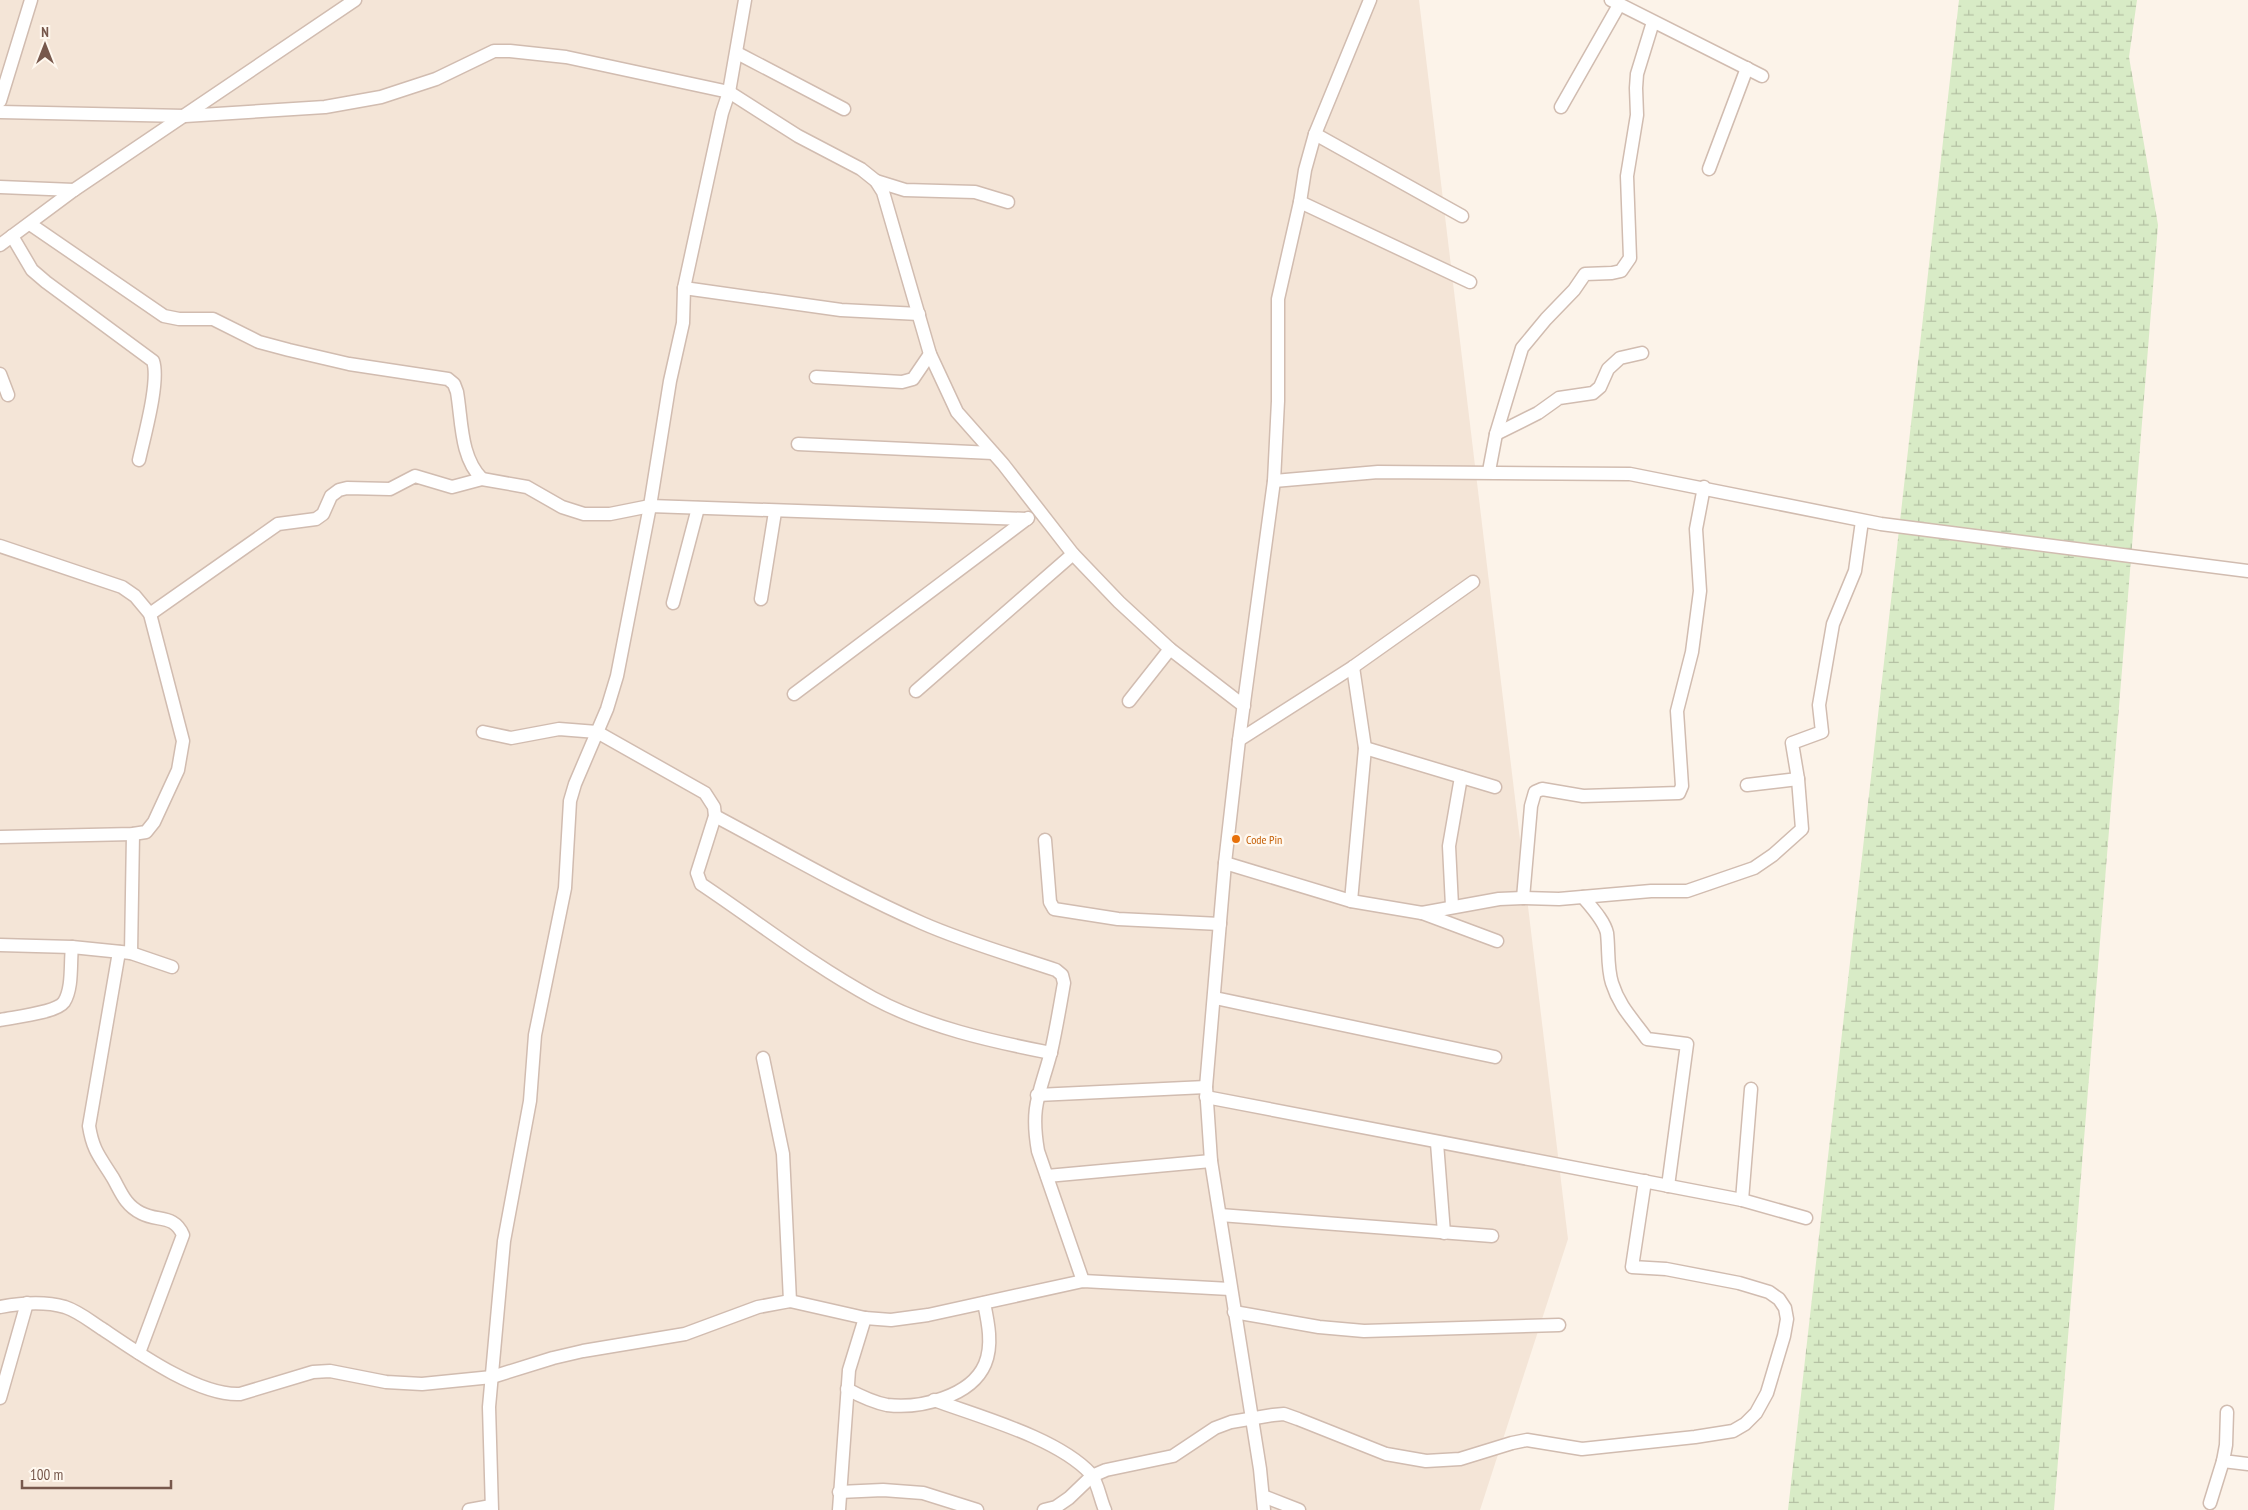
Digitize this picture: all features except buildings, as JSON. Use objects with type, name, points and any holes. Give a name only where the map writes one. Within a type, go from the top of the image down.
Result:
[{"type":"street","points":[[0,101],[31,0]]},
{"type":"street","points":[[0,245],[74,190],[355,0]]},
{"type":"street","points":[[469,1510],[492,1508],[489,1407],[504,1241],[530,1101],[535,1035],[565,888],[570,801],[617,676],[650,506],[670,381],[683,323],[684,288],[722,113],[729,92],[745,0]]},
{"type":"street","points":[[1264,1510],[1264,1496],[1211,1161],[1206,1092],[1225,863],[1239,740],[1274,481],[1278,401],[1278,299],[1300,202],[1305,170],[1315,134],[1370,0]]},
{"type":"street","points":[[1561,107],[1615,2],[1762,76]]},
{"type":"street","points":[[1489,471],[1496,434],[1522,348],[1574,290],[1585,274],[1621,271],[1630,258],[1627,176],[1637,116],[1636,88],[1641,58],[1653,22]]},
{"type":"street","points":[[0,112],[185,116],[325,107],[381,97],[436,79],[494,51],[510,50],[566,57],[729,92],[798,136],[861,168],[876,181],[884,192],[930,354],[957,412],[993,453],[1073,554],[1119,602],[1170,649],[1244,706]]},
{"type":"street","points":[[737,53],[844,109]]},
{"type":"street","points":[[1709,169],[1747,68]]},
{"type":"street","points":[[1315,134],[1462,216]]},
{"type":"street","points":[[876,181],[905,190],[975,192],[1008,202]]},
{"type":"street","points":[[0,187],[74,190]]},
{"type":"street","points":[[1300,202],[1470,282]]},
{"type":"street","points":[[30,224],[164,316],[179,319],[213,319],[259,342],[289,350],[349,364],[448,379],[454,384],[457,392],[466,451],[474,469],[482,479]]},
{"type":"street","points":[[12,236],[32,270],[153,361],[156,368],[152,398],[139,460]]},
{"type":"street","points":[[684,288],[841,310],[919,314]]},
{"type":"street","points":[[1496,434],[1538,413],[1559,398],[1592,393],[1600,387],[1608,369],[1620,358],[1642,353]]},
{"type":"street","points":[[816,377],[902,382],[913,379],[930,354]]},
{"type":"street","points":[[0,374],[8,395]]},
{"type":"street","points":[[798,444],[993,453]]},
{"type":"street","points":[[1274,481],[1378,472],[1489,471],[1630,474],[1862,521],[2248,571]]},
{"type":"street","points":[[150,614],[278,524],[316,519],[323,514],[331,496],[339,490],[347,488],[390,489],[416,476],[452,487],[482,479],[532,489],[562,507],[584,514],[610,514],[650,506],[775,512],[1027,519]]},
{"type":"street","points":[[1522,898],[1531,806],[1535,792],[1542,789],[1583,796],[1679,793],[1682,786],[1677,711],[1692,652],[1699,599],[1696,529],[1704,488]]},
{"type":"street","points":[[673,603],[698,508]]},
{"type":"street","points":[[794,694],[1037,510]]},
{"type":"street","points":[[761,600],[775,512]]},
{"type":"street","points":[[1422,912],[1452,906],[1522,898],[1559,899],[1651,891],[1687,891],[1754,868],[1774,855],[1802,829],[1798,779],[1792,743],[1822,732],[1819,705],[1833,624],[1855,571],[1862,521]]},
{"type":"street","points":[[0,546],[122,587],[135,596],[150,614],[184,741],[178,770],[154,822],[146,832],[133,834],[0,837]]},
{"type":"street","points":[[916,691],[1073,554]]},
{"type":"street","points":[[1239,740],[1353,667],[1473,582]]},
{"type":"street","points":[[1129,702],[1170,649]]},
{"type":"street","points":[[1351,901],[1365,748],[1353,667]]},
{"type":"street","points":[[483,732],[511,738],[559,729],[597,732],[705,793],[714,807],[715,816],[697,873],[701,884],[831,973],[873,998],[943,1026],[995,1042],[1051,1053]]},
{"type":"street","points":[[1365,748],[1495,787]]},
{"type":"street","points":[[1452,906],[1449,846],[1460,777]]},
{"type":"street","points":[[1747,784],[1798,779]]},
{"type":"street","points":[[715,816],[922,923],[976,944],[1056,970],[1062,975],[1064,983],[1051,1053],[1037,1095],[1034,1111],[1034,1130],[1038,1151],[1083,1281]]},
{"type":"street","points":[[133,834],[125,952],[89,1126],[96,1154],[129,1205],[142,1214],[169,1220],[179,1226],[183,1235],[140,1353]]},
{"type":"street","points":[[1046,840],[1050,902],[1054,909],[1118,919],[1220,924]]},
{"type":"street","points":[[1225,863],[1351,901],[1422,912],[1497,940]]},
{"type":"street","points":[[1583,897],[1602,922],[1606,932],[1607,953],[1612,982],[1621,1006],[1647,1039],[1687,1044],[1668,1186]]},
{"type":"street","points":[[0,945],[72,947],[125,952],[172,967]]},
{"type":"street","points":[[0,1020],[56,1009],[64,1002],[68,988],[72,947]]},
{"type":"street","points":[[1215,998],[1495,1057]]},
{"type":"street","points":[[763,1058],[784,1154],[790,1301]]},
{"type":"street","points":[[1742,1200],[1751,1089]]},
{"type":"street","points":[[1037,1095],[1206,1092],[1437,1142],[1742,1200],[1806,1218]]},
{"type":"street","points":[[1437,1142],[1444,1233]]},
{"type":"street","points":[[1047,1176],[1211,1161]]},
{"type":"street","points":[[1044,1510],[1056,1507],[1069,1498],[1092,1476],[1106,1470],[1174,1456],[1215,1428],[1284,1414],[1386,1454],[1426,1461],[1460,1459],[1512,1442],[1528,1440],[1582,1449],[1694,1437],[1733,1431],[1746,1424],[1756,1413],[1767,1393],[1784,1336],[1787,1319],[1784,1308],[1774,1296],[1755,1286],[1690,1272],[1632,1266],[1645,1181]]},
{"type":"street","points":[[1220,1215],[1492,1236]]},
{"type":"street","points":[[0,1306],[51,1304],[73,1310],[140,1353],[202,1387],[229,1395],[240,1394],[313,1372],[330,1371],[386,1382],[422,1384],[492,1377],[576,1353],[685,1334],[758,1307],[790,1301],[865,1318],[908,1319],[1083,1281],[1230,1289]]},
{"type":"street","points":[[847,1389],[866,1399],[886,1404],[918,1404],[962,1389],[977,1378],[986,1363],[989,1334],[984,1303]]},
{"type":"street","points":[[0,1398],[27,1304]]},
{"type":"street","points":[[1234,1312],[1318,1327],[1364,1331],[1559,1325]]},
{"type":"street","points":[[839,1510],[847,1389],[851,1362],[865,1318]]},
{"type":"street","points":[[934,1400],[1032,1437],[1070,1457],[1092,1476],[1105,1510]]},
{"type":"street","points":[[2210,1503],[2223,1461],[2228,1412]]},
{"type":"street","points":[[2223,1461],[2248,1464]]},
{"type":"street","points":[[839,1492],[883,1490],[923,1493],[977,1510]]},
{"type":"street","points":[[1264,1496],[1299,1510]]},
{"type":"shaded area","points":[[0,0],[1419,0],[1568,1239],[1480,1510],[0,1510]]},
{"type":"green space","points":[[1959,0],[2137,0],[2129,57],[2158,225],[2054,1510],[1788,1510]]},
{"type":"place","name":"Code Pin","points":[[1236,839]]}]
